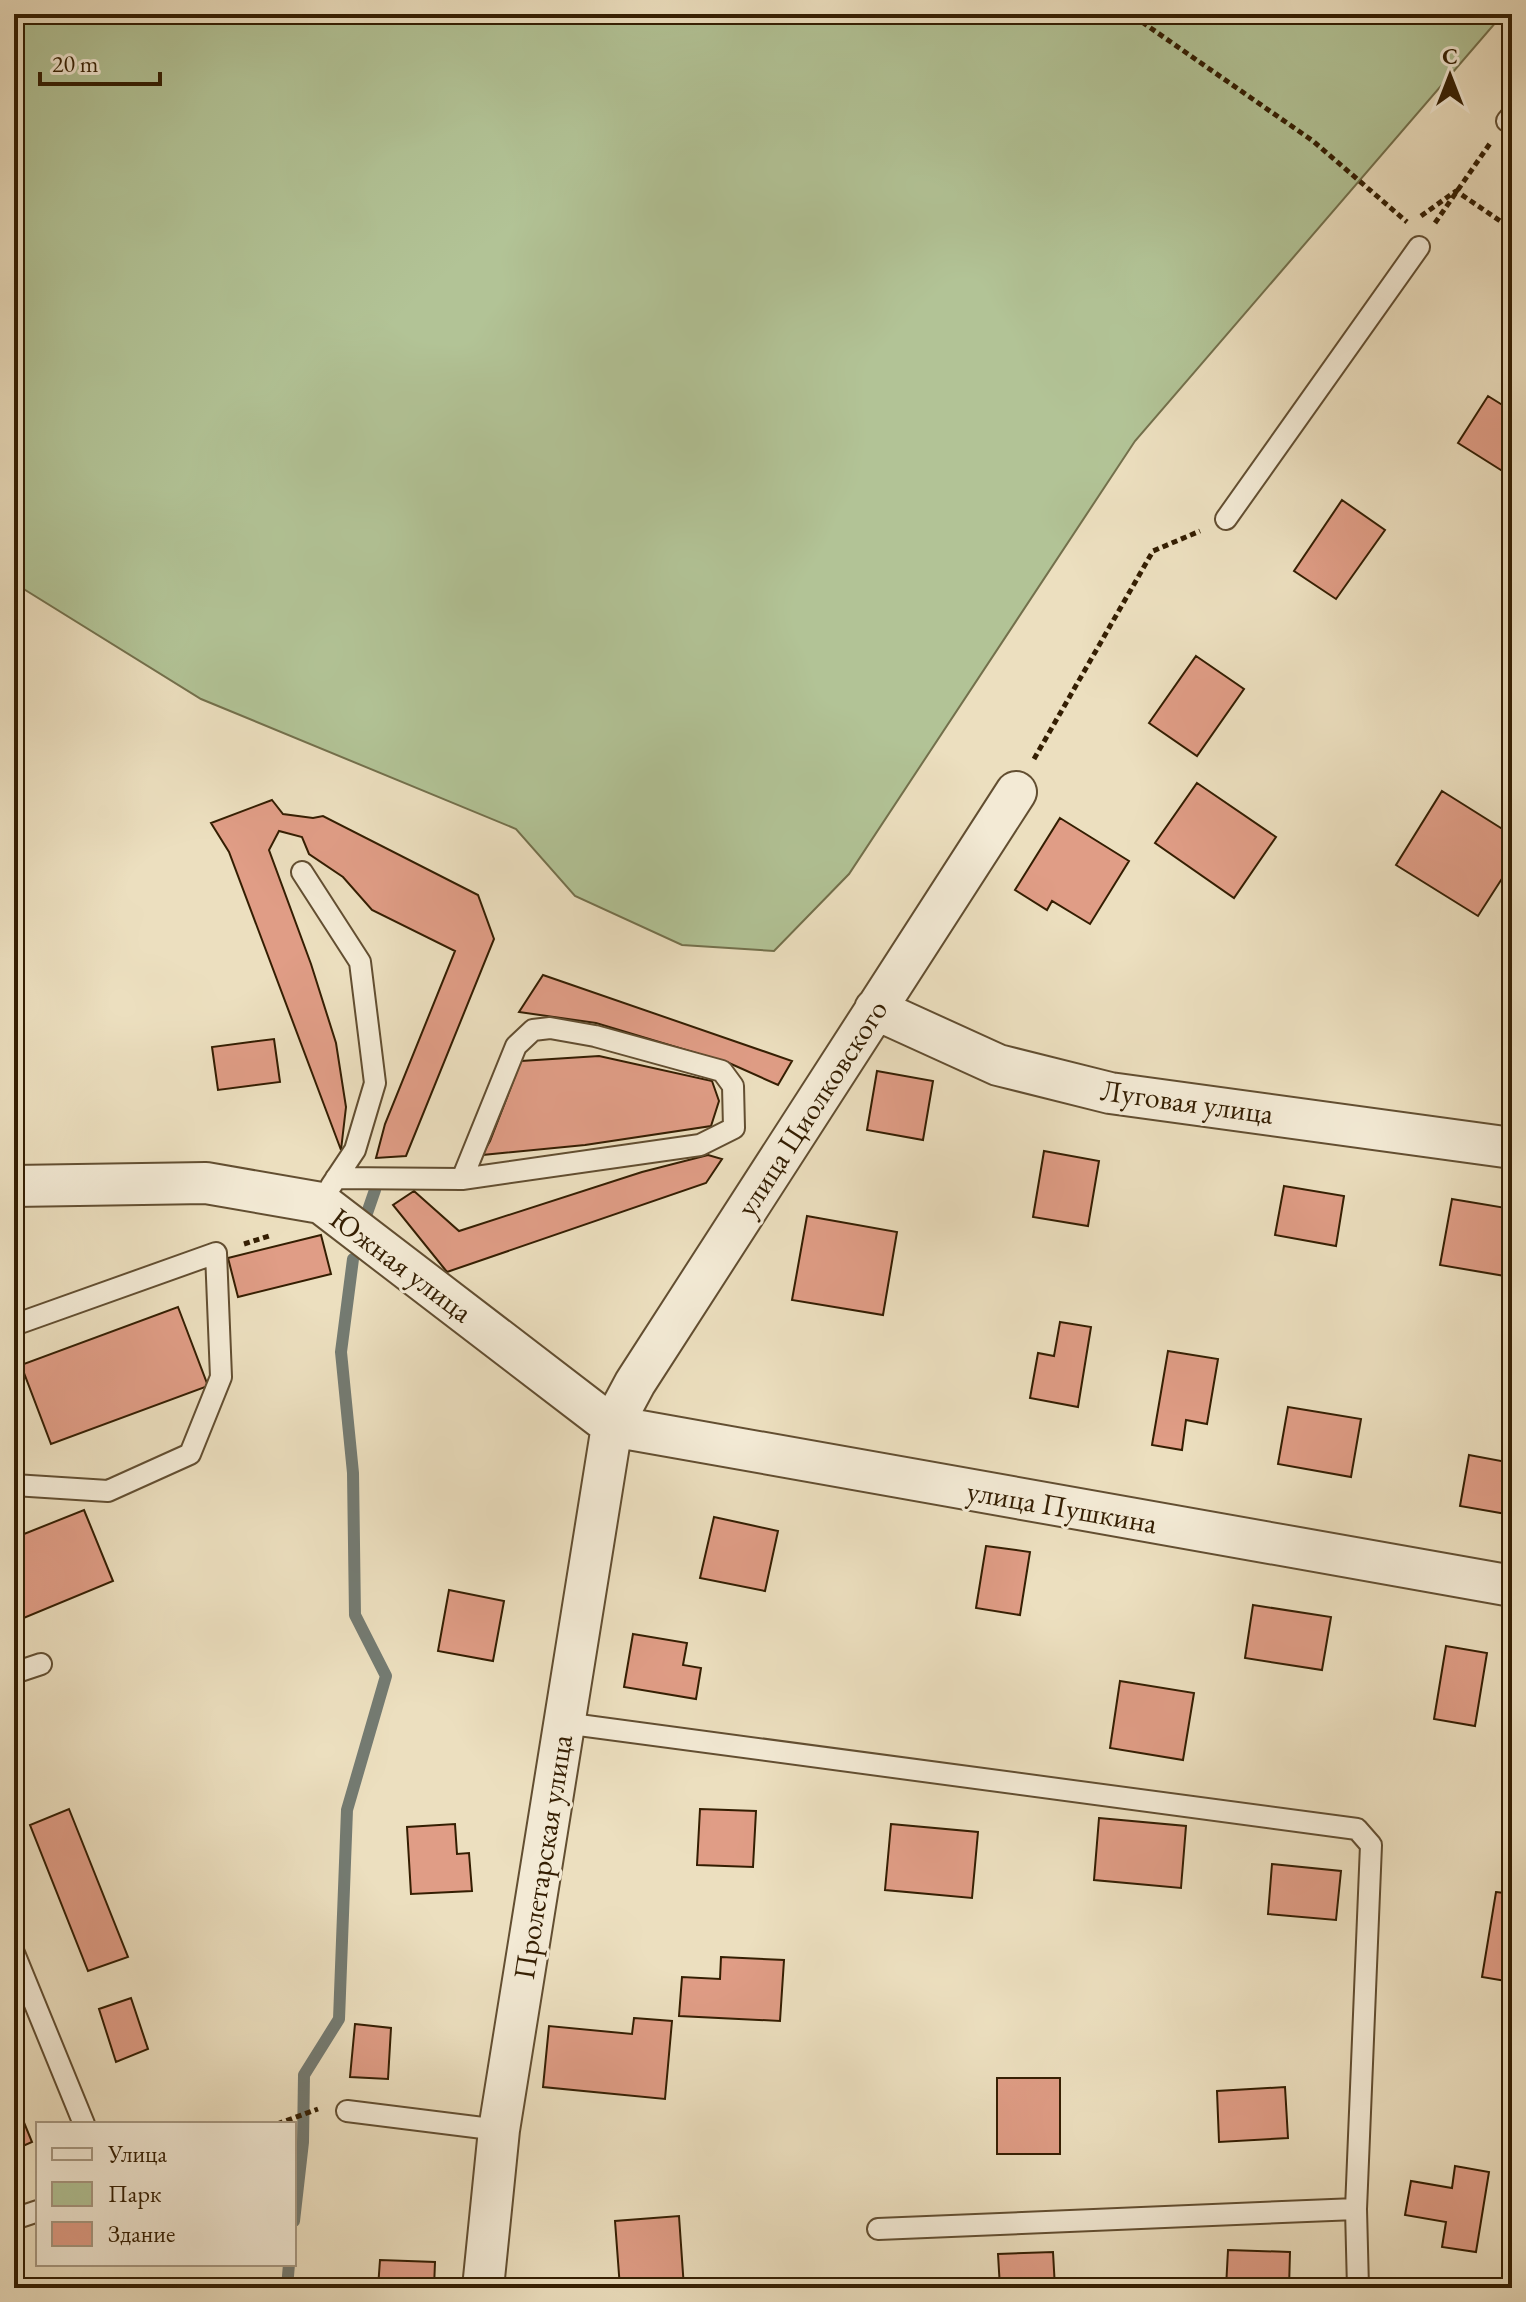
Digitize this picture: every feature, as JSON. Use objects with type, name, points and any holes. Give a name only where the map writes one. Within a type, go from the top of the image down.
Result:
[{"type":"street","name":"улица Циолковского","points":[[612,1426],[635,1383],[1016,792]]},
{"type":"street","name":"Луговая улица","points":[[875,1009],[998,1065],[1110,1093],[1512,1148]]},
{"type":"street","name":"Южная улица","points":[[14,1186],[206,1183],[328,1191],[612,1426]]},
{"type":"street","name":"улица Пушкина","points":[[612,1426],[1512,1586]]},
{"type":"street","name":"Пролетарская улица","points":[[483,2288],[499,2130],[612,1426]]},
{"type":"lane","points":[[1226,519],[1419,247]]},
{"type":"lane","points":[[302,872],[360,962],[375,1083],[355,1150],[328,1191]]},
{"type":"lane","points":[[328,1191],[462,1179],[700,1145],[734,1128],[733,1086],[722,1071],[595,1036],[550,1028],[533,1030],[516,1046],[462,1179]]},
{"type":"lane","points":[[14,1325],[216,1253],[221,1377],[190,1454],[108,1491],[14,1485]]},
{"type":"lane","points":[[14,1673],[41,1664]]},
{"type":"lane","points":[[564,1723],[1357,1829],[1371,1845],[1356,2209],[1358,2288]]},
{"type":"lane","points":[[14,1953],[83,2122]]},
{"type":"lane","points":[[347,2111],[499,2130]]},
{"type":"lane","points":[[878,2229],[1356,2209]]},
{"type":"lane","points":[[14,2219],[36,2212]]},
{"type":"path","points":[[1136,14],[1142,22],[1313,141],[1410,225],[1456,191]]},
{"type":"path","points":[[1419,247],[1510,118]]},
{"type":"path","points":[[1456,191],[1512,229]]},
{"type":"path","points":[[1016,792],[1153,551],[1226,519]]},
{"type":"path","points":[[282,2122],[319,2109]]},
{"type":"green space","points":[[14,14],[1503,14],[1135,441],[849,874],[774,951],[682,945],[575,896],[516,829],[201,699],[14,583]]},
{"type":"building","points":[[1488,396],[1512,411],[1512,477],[1458,443]]},
{"type":"building","points":[[1342,500],[1385,530],[1336,599],[1294,571]]},
{"type":"building","points":[[1196,656],[1244,689],[1197,756],[1149,723]]},
{"type":"building","points":[[1197,783],[1276,837],[1234,898],[1155,843]]},
{"type":"building","points":[[1442,791],[1512,835],[1512,863],[1478,916],[1396,865]]},
{"type":"building","points":[[272,800],[283,814],[313,818],[323,816],[478,895],[494,939],[406,1156],[376,1158],[385,1124],[455,951],[372,910],[343,877],[309,854],[302,837],[279,831],[269,850],[336,1043],[346,1107],[341,1150],[229,852],[211,823]]},
{"type":"building","points":[[1060,818],[1129,861],[1090,924],[1052,901],[1047,910],[1015,890]]},
{"type":"building","points":[[543,975],[792,1061],[778,1085],[729,1063],[596,1023],[519,1012]]},
{"type":"building","points":[[274,1039],[280,1082],[218,1090],[212,1047]]},
{"type":"building","points":[[599,1056],[712,1081],[719,1101],[711,1126],[585,1145],[482,1155],[521,1061]]},
{"type":"building","points":[[877,1071],[933,1081],[923,1140],[867,1130]]},
{"type":"building","points":[[1044,1151],[1099,1161],[1088,1226],[1033,1217]]},
{"type":"building","points":[[708,1155],[722,1159],[706,1183],[447,1272],[393,1205],[414,1191],[459,1231],[642,1172]]},
{"type":"building","points":[[1284,1186],[1344,1196],[1336,1246],[1275,1235]]},
{"type":"building","points":[[1452,1199],[1512,1209],[1512,1237],[1505,1276],[1440,1265]]},
{"type":"building","points":[[807,1216],[897,1232],[883,1315],[792,1300]]},
{"type":"building","points":[[321,1235],[331,1274],[238,1297],[228,1258]]},
{"type":"building","points":[[178,1307],[208,1386],[51,1444],[21,1365]]},
{"type":"building","points":[[1060,1322],[1091,1327],[1078,1407],[1030,1398],[1038,1353],[1054,1356]]},
{"type":"building","points":[[1168,1351],[1218,1359],[1207,1424],[1186,1420],[1182,1450],[1152,1445]]},
{"type":"building","points":[[1288,1407],[1361,1419],[1351,1477],[1278,1464]]},
{"type":"building","points":[[1469,1455],[1512,1463],[1512,1515],[1460,1506]]},
{"type":"building","points":[[84,1510],[113,1581],[14,1622],[14,1538]]},
{"type":"building","points":[[714,1517],[778,1531],[765,1591],[700,1578]]},
{"type":"building","points":[[986,1546],[1030,1552],[1020,1615],[976,1608]]},
{"type":"building","points":[[449,1590],[504,1601],[493,1661],[438,1651]]},
{"type":"building","points":[[1253,1605],[1331,1617],[1322,1670],[1245,1658]]},
{"type":"building","points":[[633,1634],[687,1643],[683,1665],[701,1668],[696,1699],[624,1687]]},
{"type":"building","points":[[1446,1646],[1487,1653],[1475,1726],[1434,1719]]},
{"type":"building","points":[[1120,1681],[1194,1693],[1183,1760],[1110,1748]]},
{"type":"building","points":[[69,1809],[128,1957],[88,1971],[30,1825]]},
{"type":"building","points":[[700,1809],[756,1811],[753,1867],[697,1865]]},
{"type":"building","points":[[1099,1818],[1186,1826],[1181,1888],[1094,1880]]},
{"type":"building","points":[[455,1824],[457,1854],[469,1853],[472,1891],[411,1894],[407,1827]]},
{"type":"building","points":[[891,1824],[978,1832],[972,1898],[885,1890]]},
{"type":"building","points":[[1272,1864],[1341,1871],[1336,1920],[1268,1914]]},
{"type":"building","points":[[1496,1892],[1512,1894],[1512,1982],[1482,1977]]},
{"type":"building","points":[[721,1957],[784,1960],[780,2021],[679,2016],[682,1977],[720,1979]]},
{"type":"building","points":[[131,1998],[148,2049],[116,2062],[99,2009]]},
{"type":"building","points":[[634,2018],[672,2021],[665,2099],[543,2087],[549,2026],[632,2034]]},
{"type":"building","points":[[355,2024],[391,2028],[388,2079],[350,2077]]},
{"type":"building","points":[[997,2078],[1060,2078],[1060,2154],[997,2154]]},
{"type":"building","points":[[1285,2087],[1288,2138],[1219,2142],[1217,2091]]},
{"type":"building","points":[[14,2098],[32,2142],[14,2150]]},
{"type":"building","points":[[1455,2166],[1489,2172],[1476,2252],[1442,2247],[1446,2222],[1405,2215],[1411,2181],[1452,2188]]},
{"type":"building","points":[[679,2216],[684,2288],[620,2288],[615,2221]]},
{"type":"building","points":[[1228,2250],[1290,2252],[1289,2288],[1226,2288]]},
{"type":"building","points":[[1053,2252],[1055,2288],[1000,2288],[998,2254]]},
{"type":"building","points":[[380,2260],[435,2262],[434,2288],[378,2288]]},
{"type":"waterway","points":[[366,1216],[375,1190]]},
{"type":"waterway","points":[[296,2203],[303,2142],[304,2075],[339,2019],[347,1810],[386,1676],[355,1615],[353,1473],[341,1352],[353,1259]]},
{"type":"waterway","points":[[287,2288],[289,2266]]}]
